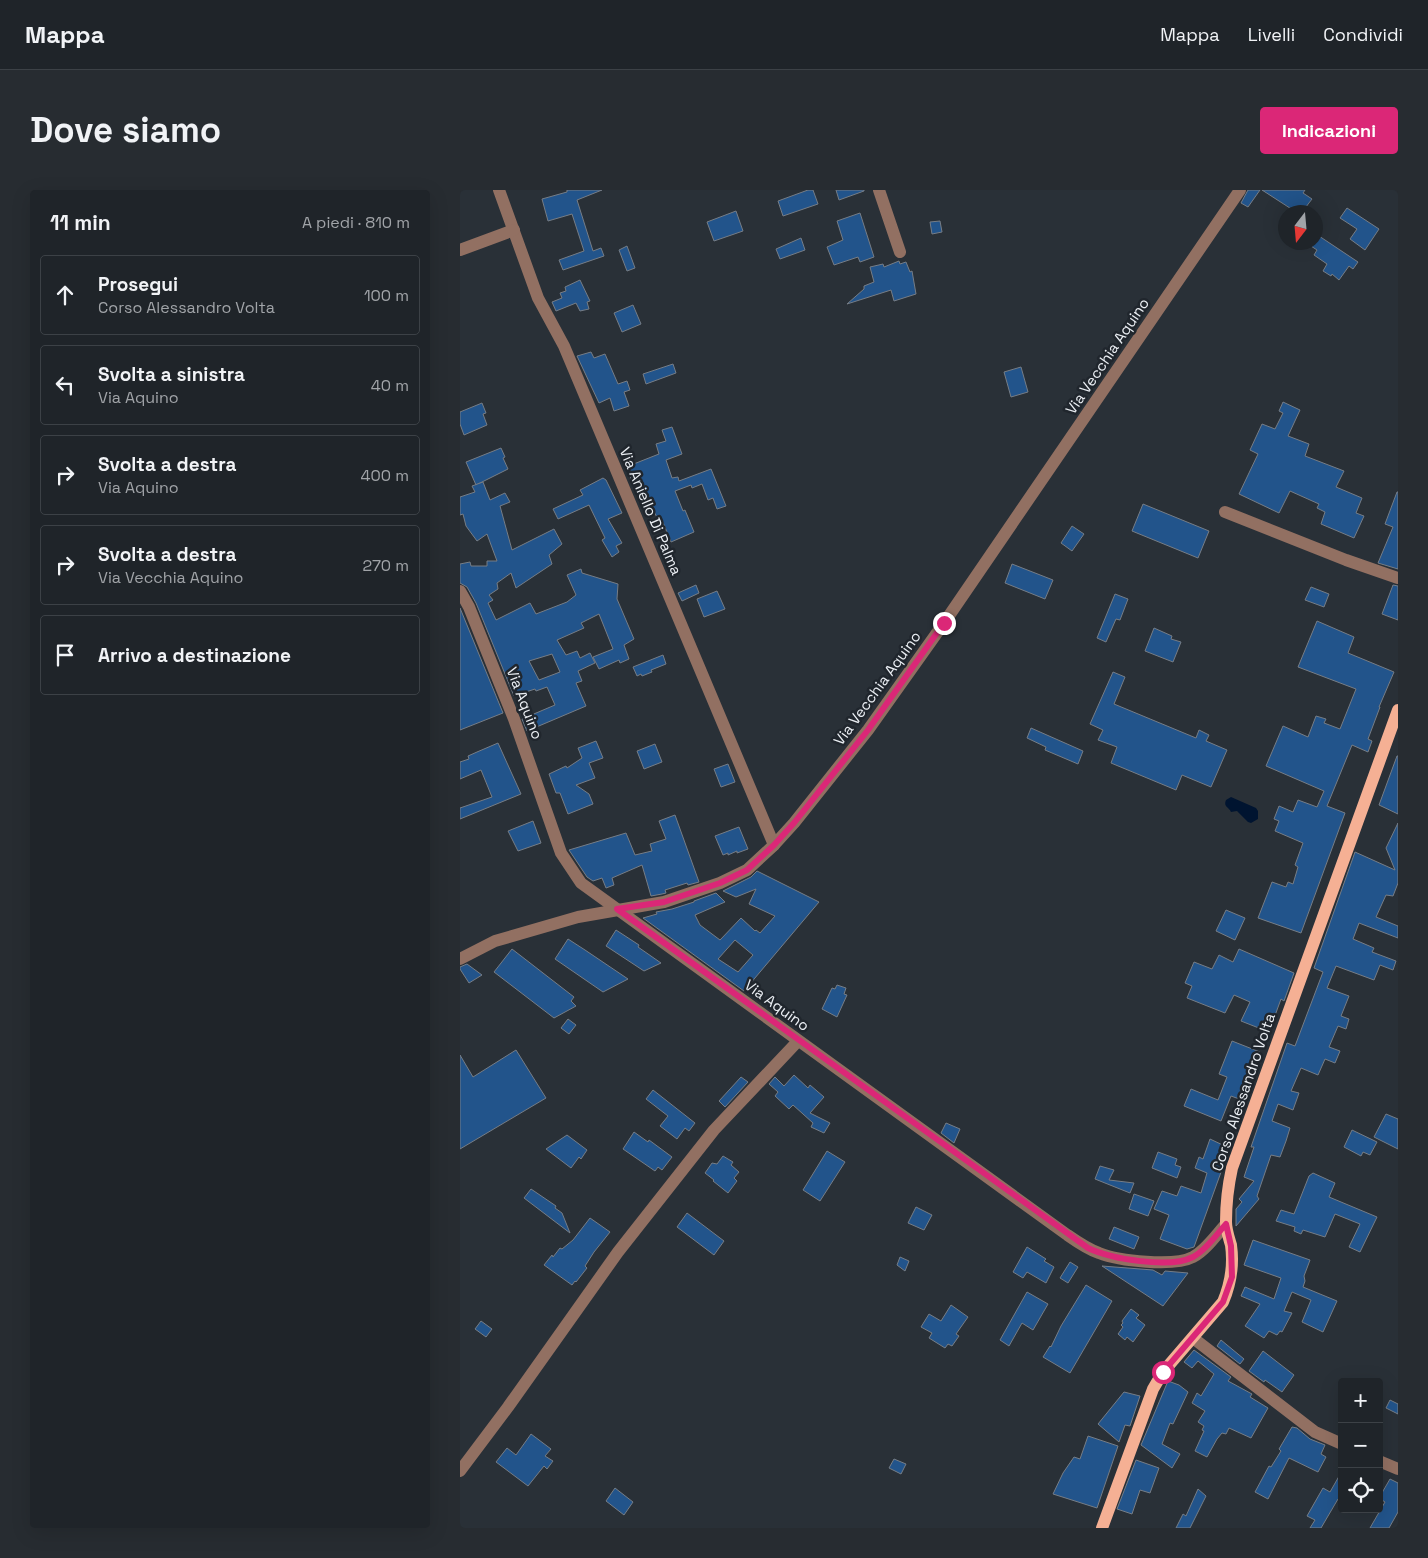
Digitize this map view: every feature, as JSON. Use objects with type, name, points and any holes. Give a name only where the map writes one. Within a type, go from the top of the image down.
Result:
[{"type":"main road","name":"Corso Alessandro Volta","points":[[1102,1528],[1153,1389],[1163,1372],[1223,1302],[1229,1288],[1232,1277],[1232,1258],[1226,1224],[1228,1189],[1232,1168],[1398,710]]},
{"type":"street","name":"Via Aniello Di Palma","points":[[499,190],[538,298],[564,346],[774,845]]},
{"type":"street","points":[[879,190],[900,252]]},
{"type":"street","name":"Via Vecchia Aquino","points":[[460,959],[495,941],[578,917],[664,902],[720,883],[747,870],[774,845],[794,823],[868,730],[961,599],[1240,190]]},
{"type":"street","points":[[460,250],[514,230]]},
{"type":"street","points":[[1225,512],[1346,560],[1398,578]]},
{"type":"street","name":"Via Aquino","points":[[460,591],[469,608],[514,719],[560,853],[581,883],[1066,1234],[1097,1253],[1117,1258],[1170,1262],[1181,1261],[1196,1256],[1226,1224]]},
{"type":"street","points":[[460,1471],[618,1252],[714,1130],[798,1041]]},
{"type":"street","points":[[1193,1338],[1315,1432],[1338,1442]]},
{"type":"street","points":[[1383,1463],[1398,1469]]},
{"type":"water","points":[[1231,797],[1256,808],[1258,819],[1251,823],[1237,811],[1231,812],[1225,804],[1226,800]]},
{"type":"building","points":[[567,190],[602,190],[577,200],[593,251],[601,248],[604,256],[563,270],[559,260],[584,251],[572,214],[548,221],[542,199],[567,192]]},
{"type":"building","points":[[813,190],[818,204],[783,216],[778,201]]},
{"type":"building","points":[[836,190],[864,190],[864,191],[839,200]]},
{"type":"building","points":[[1248,190],[1260,190],[1248,207],[1241,203]]},
{"type":"building","points":[[1262,190],[1305,190],[1303,193],[1312,199],[1307,205],[1285,205]]},
{"type":"building","points":[[1347,208],[1379,229],[1365,250],[1350,239],[1357,229],[1340,218]]},
{"type":"building","points":[[736,211],[743,231],[714,241],[707,222]]},
{"type":"building","points":[[860,213],[874,257],[860,262],[858,257],[834,265],[827,247],[843,240],[837,221]]},
{"type":"building","points":[[940,221],[942,232],[932,234],[930,222]]},
{"type":"building","points":[[801,238],[805,250],[780,259],[776,249]]},
{"type":"building","points":[[1323,239],[1358,262],[1353,269],[1349,266],[1339,280],[1332,274],[1331,276],[1323,271],[1327,264],[1314,255],[1317,250],[1323,250]]},
{"type":"building","points":[[627,246],[635,268],[627,271],[619,250]]},
{"type":"building","points":[[899,261],[900,264],[906,262],[910,272],[912,271],[916,294],[894,301],[891,290],[847,304],[864,289],[864,286],[874,282],[870,267],[883,264],[884,267]]},
{"type":"building","points":[[580,280],[590,301],[587,302],[589,309],[580,311],[576,303],[556,311],[552,302],[562,298],[560,293],[566,291],[565,287]]},
{"type":"building","points":[[633,305],[641,324],[622,332],[614,313]]},
{"type":"building","points":[[591,352],[594,358],[605,354],[618,384],[627,381],[630,390],[624,392],[629,406],[614,411],[610,398],[599,403],[577,356]]},
{"type":"building","points":[[673,364],[676,373],[646,384],[643,374]]},
{"type":"building","points":[[1021,367],[1028,392],[1011,397],[1004,372]]},
{"type":"building","points":[[1283,402],[1300,410],[1288,436],[1309,444],[1305,456],[1344,471],[1336,487],[1362,498],[1356,513],[1364,516],[1354,538],[1321,524],[1325,512],[1317,508],[1319,504],[1290,491],[1279,513],[1239,494],[1258,454],[1250,450],[1262,424],[1275,429],[1283,413],[1279,411]]},
{"type":"building","points":[[482,403],[486,413],[483,414],[487,425],[464,435],[460,424],[460,412]]},
{"type":"building","points":[[672,427],[682,454],[666,460],[672,478],[678,477],[679,481],[711,469],[726,506],[717,509],[713,498],[708,500],[702,484],[692,488],[691,485],[675,491],[694,532],[671,542],[662,520],[658,520],[649,500],[641,502],[626,467],[659,454],[656,444],[666,441],[662,430]]},
{"type":"building","points":[[501,448],[508,469],[476,485],[466,462]]},
{"type":"building","points":[[603,478],[606,480],[622,513],[608,519],[622,543],[616,546],[619,552],[612,557],[602,540],[605,538],[589,505],[558,519],[553,509],[583,495],[580,490]]},
{"type":"building","points":[[483,482],[490,500],[505,493],[510,502],[500,506],[512,550],[554,529],[562,544],[549,555],[552,564],[516,588],[511,573],[497,583],[498,589],[489,595],[493,600],[488,603],[496,620],[530,603],[536,614],[567,602],[576,595],[567,575],[581,569],[582,573],[618,584],[617,599],[634,639],[624,645],[629,659],[620,663],[619,660],[599,669],[593,657],[613,649],[599,614],[581,623],[584,628],[557,640],[566,655],[577,651],[580,658],[590,653],[595,663],[578,671],[582,681],[576,683],[586,706],[527,731],[522,719],[555,705],[547,687],[514,696],[476,603],[467,587],[460,583],[460,564],[470,562],[471,566],[487,566],[487,561],[497,561],[487,534],[477,541],[466,526],[463,514],[460,515],[460,497],[475,492],[472,486]],"holes":[[[552,654],[560,672],[539,680],[529,661]]]},
{"type":"building","points":[[1397,492],[1398,569],[1378,563],[1393,527],[1385,524]]},
{"type":"building","points":[[1143,504],[1209,531],[1198,558],[1132,531]]},
{"type":"building","points":[[1072,526],[1084,534],[1072,551],[1061,543]]},
{"type":"building","points":[[1012,564],[1053,580],[1045,599],[1005,583]]},
{"type":"building","points":[[696,585],[699,593],[682,601],[678,593]]},
{"type":"building","points":[[1393,585],[1398,586],[1398,620],[1382,614]]},
{"type":"building","points":[[1311,587],[1329,594],[1324,607],[1305,600]]},
{"type":"building","points":[[717,591],[725,609],[704,617],[697,599]]},
{"type":"building","points":[[1115,594],[1128,599],[1120,620],[1116,619],[1106,642],[1097,638]]},
{"type":"building","points":[[460,608],[503,713],[460,730]]},
{"type":"building","points":[[1317,621],[1354,637],[1348,653],[1394,672],[1368,739],[1372,741],[1368,752],[1352,745],[1327,806],[1345,813],[1301,933],[1258,918],[1272,882],[1286,887],[1288,882],[1293,884],[1298,867],[1295,865],[1303,843],[1275,831],[1279,821],[1274,819],[1279,806],[1293,812],[1298,800],[1317,807],[1324,791],[1266,766],[1283,726],[1308,737],[1316,716],[1326,719],[1324,723],[1340,729],[1356,689],[1298,667]]},
{"type":"building","points":[[1154,628],[1172,636],[1171,639],[1181,642],[1173,662],[1145,651]]},
{"type":"building","points":[[663,655],[666,664],[651,670],[652,672],[637,676],[633,667]]},
{"type":"building","points":[[1113,672],[1125,677],[1114,704],[1196,738],[1199,730],[1209,735],[1206,741],[1227,750],[1211,787],[1182,775],[1176,790],[1111,763],[1117,747],[1098,740],[1103,730],[1090,724]]},
{"type":"building","points":[[1031,728],[1083,751],[1078,764],[1045,750],[1046,747],[1027,738]]},
{"type":"building","points":[[596,741],[603,758],[589,763],[595,778],[576,785],[589,794],[593,804],[568,814],[560,793],[556,793],[549,774],[566,766],[567,768],[582,758],[578,748]]},
{"type":"building","points":[[498,743],[521,794],[460,819],[460,808],[492,797],[481,770],[460,779],[460,762],[469,759],[468,756]]},
{"type":"building","points":[[655,744],[662,762],[644,769],[637,751]]},
{"type":"building","points":[[1398,756],[1398,814],[1379,805]]},
{"type":"building","points":[[728,764],[735,782],[721,787],[714,769]]},
{"type":"building","points":[[675,815],[699,882],[688,885],[687,883],[665,890],[666,893],[651,896],[642,865],[612,878],[614,885],[606,888],[602,878],[593,881],[587,877],[569,850],[626,833],[635,855],[652,851],[650,844],[666,839],[659,821]]},
{"type":"building","points":[[533,821],[541,843],[518,851],[508,831]]},
{"type":"building","points":[[1398,823],[1398,883],[1393,896],[1386,895],[1376,917],[1398,926],[1398,938],[1359,923],[1353,939],[1374,948],[1372,952],[1396,961],[1393,970],[1380,965],[1374,980],[1336,966],[1327,988],[1349,996],[1341,1016],[1349,1019],[1346,1029],[1338,1026],[1329,1047],[1340,1051],[1335,1063],[1325,1059],[1318,1075],[1301,1068],[1291,1091],[1299,1093],[1293,1110],[1278,1104],[1272,1121],[1290,1128],[1286,1141],[1280,1157],[1271,1155],[1257,1196],[1259,1199],[1236,1226],[1236,1209],[1242,1202],[1239,1199],[1254,1181],[1244,1177],[1254,1147],[1251,1147],[1287,1043],[1295,1046],[1323,972],[1314,968],[1355,852],[1395,870],[1386,848]]},
{"type":"building","points":[[739,827],[748,849],[723,855],[715,836]]},
{"type":"building","points":[[757,871],[819,902],[744,991],[643,918],[716,893],[725,902],[695,915],[700,925],[720,940],[741,918],[755,931],[760,933],[775,916],[749,904],[756,889],[736,897],[723,891],[751,877]],"holes":[[[735,940],[753,955],[738,972],[718,959]]]},
{"type":"building","points":[[1226,910],[1245,918],[1235,940],[1216,931]]},
{"type":"building","points":[[616,930],[639,945],[638,947],[661,963],[644,971],[606,946]]},
{"type":"building","points":[[568,939],[628,979],[603,992],[555,959]]},
{"type":"building","points":[[512,949],[574,997],[571,1001],[576,1006],[554,1018],[494,972]]},
{"type":"building","points":[[1239,949],[1294,973],[1284,1001],[1281,999],[1269,1032],[1241,1021],[1250,1002],[1234,995],[1225,1013],[1187,998],[1192,986],[1185,983],[1194,962],[1212,969],[1219,955],[1233,962]]},
{"type":"building","points":[[467,964],[482,975],[469,983],[460,969],[460,967]]},
{"type":"building","points":[[837,985],[846,988],[844,994],[847,995],[837,1017],[822,1009],[832,988],[835,989]]},
{"type":"building","points":[[568,1019],[576,1025],[569,1034],[561,1028]]},
{"type":"building","points":[[1232,1041],[1260,1052],[1242,1100],[1231,1096],[1221,1121],[1184,1106],[1191,1089],[1218,1100],[1227,1077],[1219,1074]]},
{"type":"building","points":[[516,1050],[546,1098],[460,1149],[460,1055],[473,1077]]},
{"type":"building","points":[[794,1075],[808,1088],[810,1085],[824,1097],[810,1113],[830,1123],[824,1133],[811,1127],[813,1123],[793,1105],[789,1109],[775,1096],[778,1092],[769,1084],[775,1077],[784,1086]]},
{"type":"building","points":[[741,1077],[748,1082],[725,1107],[719,1101]]},
{"type":"building","points":[[653,1090],[695,1123],[689,1131],[685,1128],[677,1139],[660,1126],[668,1116],[646,1099]]},
{"type":"building","points":[[1386,1114],[1398,1119],[1398,1149],[1374,1137]]},
{"type":"building","points":[[946,1123],[960,1129],[954,1143],[941,1133]]},
{"type":"building","points":[[1352,1130],[1377,1142],[1370,1155],[1363,1152],[1361,1156],[1344,1147]]},
{"type":"building","points":[[634,1132],[648,1142],[649,1140],[672,1157],[662,1170],[658,1167],[655,1171],[623,1149]]},
{"type":"building","points":[[567,1135],[587,1150],[571,1168],[546,1149]]},
{"type":"building","points":[[1210,1139],[1227,1147],[1226,1149],[1229,1150],[1194,1247],[1187,1249],[1160,1239],[1169,1215],[1154,1209],[1162,1191],[1177,1196],[1181,1186],[1201,1193],[1207,1173],[1195,1168],[1199,1157],[1203,1159]]},
{"type":"building","points":[[827,1151],[845,1162],[820,1201],[803,1190]]},
{"type":"building","points":[[1158,1152],[1177,1159],[1175,1165],[1181,1167],[1177,1178],[1152,1168]]},
{"type":"building","points":[[723,1156],[733,1162],[731,1165],[739,1172],[734,1178],[737,1181],[728,1193],[705,1173],[712,1163],[717,1164]]},
{"type":"building","points":[[1100,1166],[1114,1170],[1109,1180],[1134,1183],[1130,1193],[1095,1179]]},
{"type":"building","points":[[1313,1173],[1335,1183],[1329,1197],[1377,1217],[1360,1252],[1349,1247],[1360,1224],[1335,1214],[1325,1237],[1303,1230],[1301,1234],[1294,1231],[1295,1227],[1276,1221],[1281,1210],[1294,1214],[1309,1176]]},
{"type":"building","points":[[531,1189],[556,1206],[555,1208],[562,1213],[570,1233],[524,1198]]},
{"type":"building","points":[[1134,1194],[1154,1201],[1148,1216],[1129,1209]]},
{"type":"building","points":[[916,1207],[932,1215],[924,1230],[908,1223]]},
{"type":"building","points":[[687,1213],[724,1241],[714,1255],[677,1227]]},
{"type":"building","points":[[590,1218],[610,1232],[585,1266],[587,1268],[572,1285],[544,1265],[560,1248],[562,1249],[573,1240]]},
{"type":"building","points":[[1114,1227],[1139,1237],[1134,1249],[1109,1239]]},
{"type":"building","points":[[1253,1240],[1310,1260],[1304,1276],[1303,1287],[1337,1301],[1323,1332],[1302,1322],[1311,1300],[1292,1292],[1284,1311],[1292,1313],[1282,1332],[1280,1331],[1277,1335],[1269,1331],[1264,1338],[1245,1326],[1260,1304],[1241,1296],[1245,1287],[1274,1299],[1281,1278],[1244,1265]]},
{"type":"building","points":[[1027,1247],[1046,1259],[1044,1261],[1054,1267],[1046,1283],[1027,1272],[1023,1278],[1013,1272]]},
{"type":"building","points":[[900,1257],[909,1261],[905,1271],[897,1265]]},
{"type":"building","points":[[1070,1262],[1078,1267],[1068,1283],[1060,1278]]},
{"type":"building","points":[[1102,1266],[1153,1270],[1162,1275],[1165,1271],[1188,1273],[1163,1306]]},
{"type":"building","points":[[1086,1285],[1112,1301],[1070,1373],[1043,1357],[1051,1347],[1061,1326]]},
{"type":"building","points":[[1027,1292],[1048,1304],[1033,1330],[1022,1323],[1009,1346],[1000,1340]]},
{"type":"building","points":[[951,1305],[968,1317],[956,1334],[959,1336],[952,1346],[948,1344],[945,1348],[929,1338],[932,1333],[921,1327],[929,1314],[941,1321]]},
{"type":"building","points":[[1131,1309],[1139,1315],[1136,1318],[1145,1325],[1133,1342],[1127,1337],[1125,1340],[1118,1334],[1123,1327],[1121,1325],[1122,1321]]},
{"type":"building","points":[[481,1321],[492,1329],[486,1337],[475,1329]]},
{"type":"building","points":[[1221,1340],[1244,1359],[1240,1364],[1217,1346]]},
{"type":"building","points":[[1194,1350],[1231,1377],[1228,1381],[1252,1394],[1250,1397],[1268,1408],[1251,1438],[1229,1428],[1226,1434],[1222,1433],[1217,1439],[1207,1457],[1195,1451],[1204,1431],[1202,1430],[1204,1426],[1198,1422],[1205,1411],[1192,1403],[1197,1393],[1201,1396],[1214,1374],[1198,1361],[1192,1368],[1184,1362]]},
{"type":"building","points":[[1263,1351],[1294,1375],[1282,1392],[1249,1371]]},
{"type":"building","points":[[1168,1381],[1179,1385],[1188,1392],[1173,1424],[1170,1423],[1162,1444],[1180,1454],[1172,1468],[1141,1445]]},
{"type":"building","points":[[1124,1392],[1140,1396],[1130,1426],[1125,1425],[1119,1442],[1098,1424]]},
{"type":"building","points":[[1390,1400],[1398,1404],[1398,1414],[1386,1408]]},
{"type":"building","points":[[1292,1427],[1297,1428],[1310,1439],[1325,1445],[1321,1454],[1326,1457],[1318,1472],[1289,1458],[1268,1499],[1255,1492],[1269,1466],[1271,1467],[1281,1451],[1279,1449]]},
{"type":"building","points":[[531,1434],[551,1449],[545,1456],[553,1461],[547,1469],[544,1466],[528,1486],[496,1462],[507,1448],[516,1455]]},
{"type":"building","points":[[1088,1436],[1118,1446],[1097,1508],[1053,1494],[1063,1473],[1074,1457],[1080,1459]]},
{"type":"building","points":[[894,1459],[906,1464],[901,1474],[889,1468]]},
{"type":"building","points":[[1136,1460],[1159,1468],[1150,1493],[1140,1490],[1132,1514],[1117,1509]]},
{"type":"building","points":[[1338,1478],[1338,1499],[1321,1528],[1310,1528],[1315,1520],[1307,1516],[1323,1488],[1330,1492]]},
{"type":"building","points":[[1390,1479],[1398,1483],[1398,1512],[1389,1528],[1370,1528],[1379,1513],[1383,1513],[1385,1502],[1383,1501],[1383,1491]]},
{"type":"building","points":[[615,1488],[633,1502],[624,1515],[606,1501]]},
{"type":"building","points":[[1198,1489],[1206,1496],[1190,1528],[1176,1528],[1183,1514],[1186,1516]]},
{"type":"route","points":[[944,623],[868,730],[794,823],[747,870],[720,883],[664,902],[617,909],[1066,1234],[1097,1253],[1136,1260],[1170,1262],[1188,1260],[1196,1256],[1226,1224],[1232,1258],[1232,1277],[1229,1288],[1223,1302],[1163,1372]]}]
